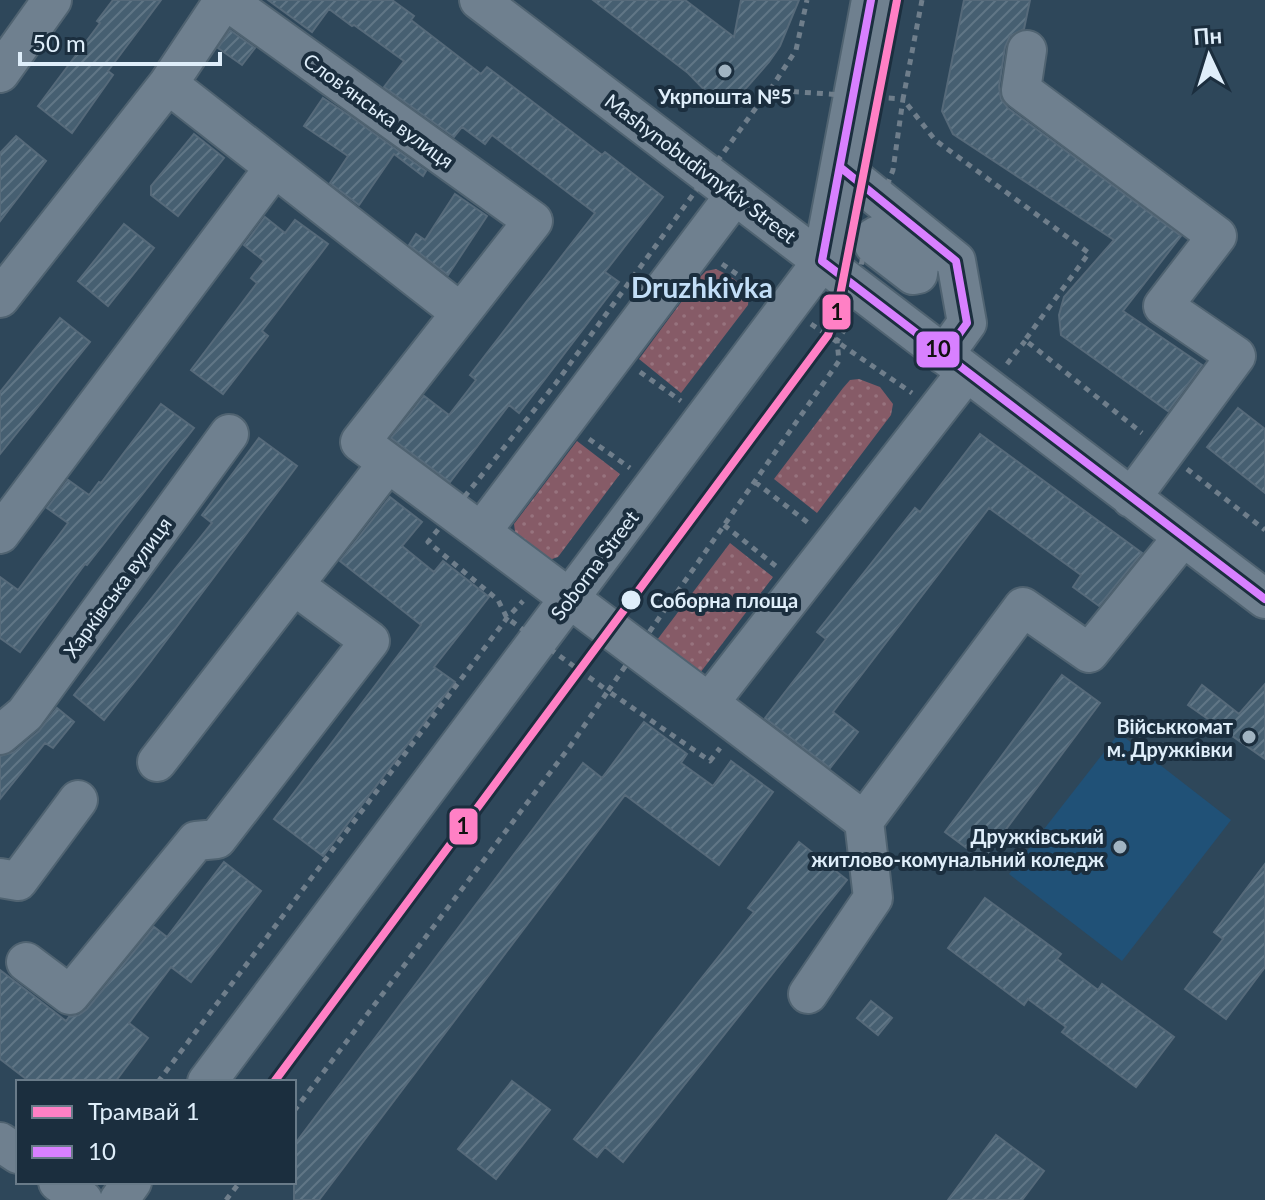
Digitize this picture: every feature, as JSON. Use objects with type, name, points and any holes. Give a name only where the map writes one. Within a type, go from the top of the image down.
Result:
[{"type":"street","points":[[0,73],[52,0]]},
{"type":"street","name":"Слов'янська вулиця","points":[[0,298],[168,84],[225,0],[533,221],[461,313]]},
{"type":"street","name":"Soborna Street","points":[[208,1080],[822,261],[871,0]]},
{"type":"street","name":"Mashynobudivnykiv Street","points":[[491,4],[856,288],[1265,599]]},
{"type":"street","points":[[1027,50],[1021,90],[1217,236],[1163,306],[1236,356],[1131,498]]},
{"type":"street","points":[[168,84],[461,313],[360,442],[864,821]]},
{"type":"street","points":[[723,714],[955,364],[967,323],[956,261],[840,167]]},
{"type":"street","points":[[0,534],[274,168]]},
{"type":"street","points":[[467,521],[721,184]]},
{"type":"street","name":"Харківська вулиця","points":[[0,735],[25,714],[229,434]]},
{"type":"street","points":[[157,762],[295,586],[382,458]]},
{"type":"street","points":[[808,994],[873,898],[864,821],[1023,607],[1089,653],[1183,537]]},
{"type":"street","points":[[26,962],[70,995],[196,841],[217,839],[370,641],[295,586]]},
{"type":"street","points":[[0,878],[18,881],[78,800]]},
{"type":"street","points":[[61,1184],[83,1200]]},
{"type":"path","points":[[428,542],[467,521],[556,383],[721,184],[769,90],[796,50],[807,0]]},
{"type":"path","points":[[296,1108],[571,745],[839,361],[837,341],[849,323],[867,237],[893,170],[922,0]]},
{"type":"path","points":[[769,90],[903,99],[935,140],[1089,253],[1025,340],[1265,530]]},
{"type":"path","points":[[635,368],[683,403]]},
{"type":"path","points":[[608,691],[710,761],[723,714]]},
{"type":"path","points":[[226,1200],[238,1184]]},
{"type":"shaded area","points":[[716,269],[746,289],[748,305],[681,393],[639,359],[699,278],[706,271]]},
{"type":"shaded area","points":[[859,379],[880,387],[893,404],[891,415],[817,513],[774,479],[843,388],[850,380]]},
{"type":"shaded area","points":[[577,441],[620,474],[558,557],[543,562],[516,539],[514,524]]},
{"type":"shaded area","points":[[730,543],[773,577],[700,673],[657,640]]},
{"type":"shaded area","name":"Дружківський житлово-комунальний коледж","points":[[1119,733],[1231,820],[1122,961],[1009,874]]},
{"type":"building","points":[[113,0],[161,0],[108,71],[113,75],[72,133],[38,106],[100,23],[97,21]]},
{"type":"building","points":[[268,0],[392,0],[414,16],[411,20],[481,74],[487,67],[602,155],[605,152],[663,197],[605,272],[619,282],[519,413],[509,405],[450,482],[391,438],[424,396],[449,415],[476,380],[470,375],[595,213],[492,135],[485,144],[462,127],[454,137],[384,87],[404,61],[354,25],[329,9],[312,32]]},
{"type":"building","points":[[593,0],[685,0],[734,37],[741,0],[799,0],[780,46],[769,62],[733,103],[725,107],[718,104],[688,73]]},
{"type":"building","points":[[964,0],[1030,0],[1024,29],[1010,36],[1005,47],[999,87],[1001,99],[1008,108],[1181,236],[1123,311],[1202,365],[1168,411],[1061,335],[1059,315],[1064,297],[1114,240],[953,134],[942,111]]},
{"type":"building","points":[[230,30],[255,48],[242,65],[218,48]]},
{"type":"building","points":[[323,98],[426,171],[423,176],[394,154],[359,205],[330,183],[348,156],[304,126]]},
{"type":"building","points":[[194,134],[224,158],[178,216],[151,195],[151,186]]},
{"type":"building","points":[[16,136],[46,161],[0,221],[0,153]]},
{"type":"building","points":[[455,194],[487,216],[448,275],[409,245],[416,234],[425,240]]},
{"type":"building","points":[[265,217],[285,233],[295,220],[328,244],[262,331],[268,336],[223,394],[191,370],[257,283],[251,278],[264,261],[244,245]]},
{"type":"building","points":[[124,224],[154,248],[108,306],[78,281]]},
{"type":"building","points":[[60,318],[90,342],[0,454],[0,392]]},
{"type":"building","points":[[161,404],[194,428],[85,564],[20,652],[0,638],[0,577],[18,590],[68,523],[47,508],[68,480],[89,495]]},
{"type":"building","points":[[1238,408],[1265,429],[1265,493],[1207,447]]},
{"type":"building","points":[[980,434],[1142,553],[1099,606],[1073,587],[1081,575],[989,508],[833,712],[858,732],[830,768],[765,718],[826,639],[817,632],[915,508],[920,512]]},
{"type":"building","points":[[259,438],[297,466],[104,720],[74,695],[212,523],[202,515]]},
{"type":"building","points":[[390,497],[422,522],[402,546],[434,572],[443,561],[489,597],[434,667],[455,682],[323,856],[274,819],[421,625],[340,561]]},
{"type":"building","points":[[1062,675],[1100,703],[983,860],[945,832]]},
{"type":"building","name":"Військкомат м. Дружківки","points":[[1265,684],[1265,759],[1188,705],[1202,685],[1239,714]]},
{"type":"building","points":[[57,708],[74,722],[53,748],[45,743],[0,799],[0,756],[14,752],[39,731]]},
{"type":"building","points":[[644,722],[687,754],[681,763],[713,786],[731,761],[773,792],[719,865],[625,795],[319,1200],[294,1200],[296,1142],[583,763],[602,778]]},
{"type":"building","points":[[799,842],[847,880],[623,1162],[605,1147],[597,1157],[574,1139],[754,912],[748,908]]},
{"type":"building","points":[[224,862],[261,891],[191,982],[171,967],[129,1023],[148,1038],[116,1080],[27,1080],[0,1059],[0,970],[66,1021],[87,1009],[154,927],[167,937]]},
{"type":"building","points":[[1265,864],[1265,967],[1226,1019],[1185,989],[1223,939],[1214,932]]},
{"type":"building","points":[[985,898],[1061,954],[1057,959],[1098,990],[1102,984],[1174,1037],[1136,1087],[1062,1032],[1066,1027],[1028,999],[1024,1005],[948,948]]},
{"type":"building","points":[[871,1001],[892,1018],[878,1035],[857,1018]]},
{"type":"building","points":[[512,1081],[550,1110],[496,1179],[458,1149]]},
{"type":"building","points":[[996,1135],[1044,1171],[1022,1200],[948,1200]]},
{"type":"tram line","name":"1","points":[[275,1080],[828,335],[837,311],[897,0]]},
{"type":"transit line","name":"10","points":[[871,0],[822,261],[1265,599]]},
{"type":"transit line","name":"10","points":[[840,167],[956,261],[967,323],[944,355]]},
{"type":"place","name":"Укрпошта №5","points":[[725,71]]},
{"type":"place","name":"Соборна площа","points":[[631,600]]},
{"type":"place","name":"Військкомат м. Дружківки","points":[[1249,737]]},
{"type":"place","name":"Дружківський житлово-комунальний коледж","points":[[1120,847]]},
{"type":"district","name":"Druzhkivka","points":[[702,287]]}]
